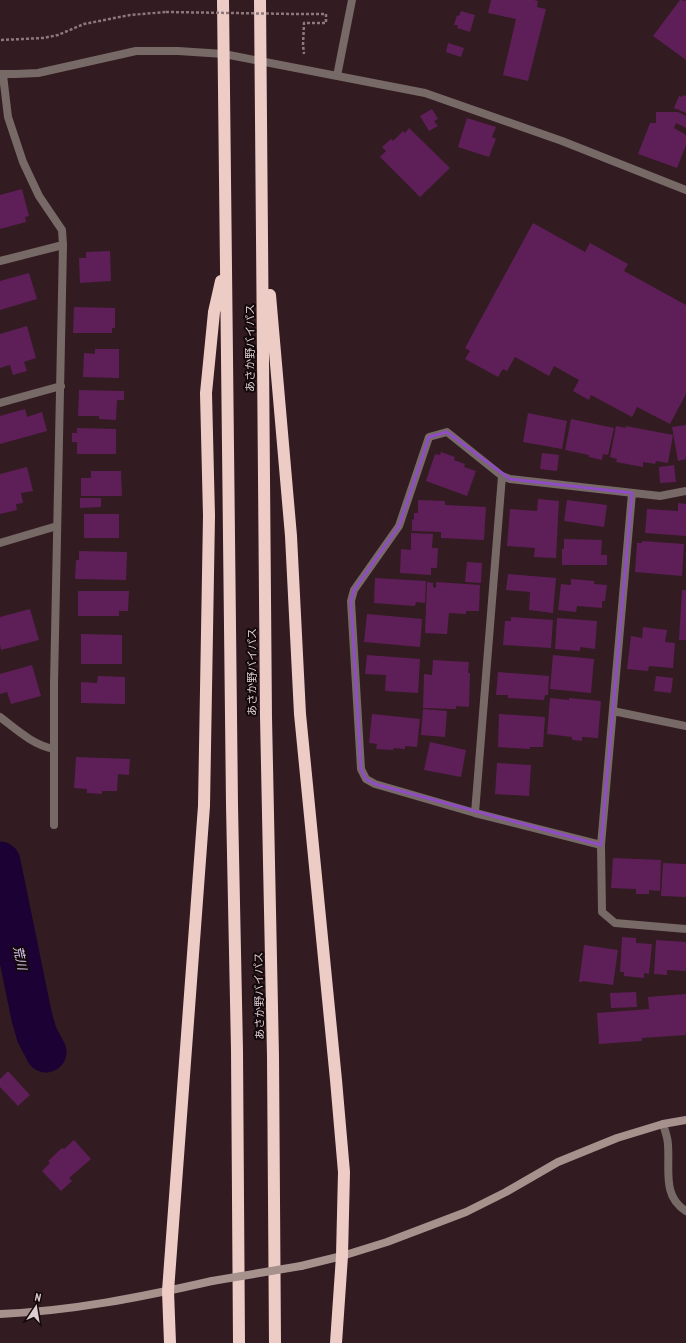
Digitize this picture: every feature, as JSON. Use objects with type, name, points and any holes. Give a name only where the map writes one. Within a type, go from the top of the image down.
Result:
[{"type":"highway","name":"あさか野バイパス","points":[[223,0],[239,1343]]},
{"type":"highway","name":"あさか野バイパス","points":[[260,0],[266,709],[273,1056],[274,1343]]},
{"type":"highway","points":[[262,204],[292,536],[300,714],[344,1172],[342,1256],[336,1343]]},
{"type":"highway","points":[[170,1343],[168,1291],[204,806],[209,523],[206,393],[214,312],[225,260]]},
{"type":"street","points":[[336,76],[352,0]]},
{"type":"street","points":[[54,825],[63,245],[62,230],[39,196],[23,162],[8,117],[2,74],[38,73],[136,51],[178,51],[224,54],[426,93],[562,141],[686,190]]},
{"type":"street","points":[[0,260],[63,245]]},
{"type":"street","points":[[0,403],[61,386]]},
{"type":"street","points":[[601,845],[475,813],[375,784],[366,779],[361,769],[351,601],[354,590],[399,526],[429,437],[447,432],[502,476],[510,479],[660,496],[686,491]]},
{"type":"street","points":[[475,813],[502,476]]},
{"type":"street","points":[[632,493],[601,845],[602,912],[615,923],[686,929]]},
{"type":"street","points":[[0,543],[58,526]]},
{"type":"street","points":[[613,710],[686,726]]},
{"type":"street","points":[[0,717],[28,738],[43,747],[54,749]]},
{"type":"street","points":[[0,1314],[103,1304],[212,1281],[301,1266],[342,1256],[387,1242],[466,1212],[506,1192],[558,1162],[617,1138],[663,1124],[686,1120]]},
{"type":"street","points":[[663,1124],[668,1144],[669,1189],[675,1201],[686,1211]]},
{"type":"path","points":[[1,40],[43,38],[58,35],[84,24],[130,16],[166,12],[326,14],[326,23],[304,22],[303,52],[309,56]]},
{"type":"highlighted area","points":[[447,432],[510,479],[632,493],[601,845],[375,784],[366,779],[361,769],[351,601],[354,590],[399,526],[429,437]]},
{"type":"building","points":[[491,0],[534,0],[538,1],[537,7],[546,9],[528,81],[503,75],[516,19],[488,13]]},
{"type":"building","points":[[680,0],[686,1],[686,60],[653,36]]},
{"type":"building","points":[[461,11],[475,15],[470,32],[457,28],[458,25],[454,25],[457,15],[459,16]]},
{"type":"building","points":[[448,43],[464,48],[461,57],[446,52]]},
{"type":"building","points":[[683,95],[686,96],[686,113],[674,108],[679,96],[682,97]]},
{"type":"building","points":[[432,109],[438,119],[434,121],[438,126],[429,131],[420,116]]},
{"type":"building","points":[[656,112],[678,112],[686,116],[686,128],[676,123],[674,128],[686,135],[686,145],[677,168],[638,154],[650,123],[656,123]]},
{"type":"building","points":[[467,118],[496,127],[492,137],[496,139],[489,157],[458,147]]},
{"type":"building","points":[[409,128],[450,168],[420,197],[380,157],[386,151],[382,147],[391,139],[393,141],[403,131],[405,133]]},
{"type":"building","points":[[22,189],[29,216],[25,217],[26,222],[0,229],[0,195]]},
{"type":"building","points":[[533,223],[585,252],[590,243],[628,264],[624,271],[686,305],[686,394],[670,424],[637,407],[632,417],[591,395],[589,400],[573,391],[579,380],[554,366],[549,376],[515,357],[507,371],[503,369],[498,377],[465,359],[470,351],[465,348]]},
{"type":"building","points":[[110,251],[111,281],[80,283],[79,258],[86,258],[86,252]]},
{"type":"building","points":[[29,273],[37,299],[0,310],[0,281]]},
{"type":"building","points":[[74,307],[115,308],[115,328],[112,328],[112,333],[73,333]]},
{"type":"building","points":[[27,326],[36,358],[24,362],[27,371],[13,375],[10,365],[0,368],[0,334]]},
{"type":"building","points":[[95,349],[119,349],[119,378],[83,377],[84,353],[95,354]]},
{"type":"building","points":[[79,390],[124,391],[124,400],[117,400],[116,420],[99,419],[99,416],[78,416]]},
{"type":"building","points":[[25,409],[27,417],[42,412],[47,431],[0,444],[0,416]]},
{"type":"building","points":[[528,413],[567,421],[562,449],[523,442]]},
{"type":"building","points":[[571,419],[614,428],[608,455],[603,454],[602,460],[589,457],[589,455],[565,450]]},
{"type":"building","points":[[686,425],[686,459],[678,461],[672,427]]},
{"type":"building","points":[[616,426],[626,428],[626,426],[673,435],[668,463],[656,461],[655,464],[643,462],[643,467],[616,462],[617,459],[610,457]]},
{"type":"building","points":[[77,428],[116,429],[116,454],[77,454],[77,442],[72,442],[72,433],[77,433]]},
{"type":"building","points":[[441,452],[455,457],[454,460],[465,464],[464,467],[476,471],[467,496],[426,481],[435,454],[440,455]]},
{"type":"building","points":[[542,453],[559,455],[557,471],[540,469]]},
{"type":"building","points":[[674,465],[676,482],[660,483],[659,467]]},
{"type":"building","points":[[27,467],[33,491],[21,493],[23,503],[16,504],[17,510],[0,514],[0,474]]},
{"type":"building","points":[[91,471],[121,471],[122,496],[81,496],[81,478],[91,478]]},
{"type":"building","points":[[80,498],[101,498],[101,507],[80,508]]},
{"type":"building","points":[[538,499],[559,501],[556,558],[534,557],[535,548],[507,546],[510,509],[537,511]]},
{"type":"building","points":[[418,500],[445,501],[445,505],[486,507],[484,540],[441,538],[441,532],[412,531],[412,519],[414,520],[414,513],[418,513]]},
{"type":"building","points":[[567,500],[607,505],[604,527],[564,521]]},
{"type":"building","points":[[678,503],[686,504],[686,536],[645,533],[647,509],[678,511]]},
{"type":"building","points":[[84,514],[119,514],[119,538],[84,538]]},
{"type":"building","points":[[411,533],[433,534],[432,548],[438,548],[437,568],[431,568],[431,575],[400,573],[401,549],[411,550]]},
{"type":"building","points":[[564,539],[602,540],[601,555],[607,555],[607,565],[562,565],[562,549],[564,549]]},
{"type":"building","points":[[642,541],[684,544],[682,576],[635,572],[637,543],[642,543]]},
{"type":"building","points":[[79,551],[127,552],[126,580],[75,579],[76,560],[79,560]]},
{"type":"building","points":[[467,562],[482,563],[481,583],[465,582]]},
{"type":"building","points":[[508,574],[556,578],[553,613],[529,610],[530,592],[506,590]]},
{"type":"building","points":[[375,578],[426,581],[425,603],[416,602],[415,606],[374,603]]},
{"type":"building","points":[[571,579],[594,581],[594,584],[607,585],[605,601],[602,601],[602,608],[577,606],[576,612],[558,610],[561,584],[571,585]]},
{"type":"building","points":[[427,582],[433,583],[433,587],[436,588],[436,582],[480,585],[479,611],[466,611],[466,614],[449,613],[447,634],[425,633]]},
{"type":"building","points":[[682,590],[686,590],[686,640],[679,640]]},
{"type":"building","points":[[78,591],[129,591],[128,611],[119,611],[119,616],[78,616]]},
{"type":"building","points":[[30,609],[39,640],[1,650],[0,617]]},
{"type":"building","points":[[367,614],[422,619],[420,647],[364,642]]},
{"type":"building","points":[[511,617],[553,620],[551,648],[503,645],[505,621],[511,621]]},
{"type":"building","points":[[557,618],[597,621],[595,649],[580,647],[580,651],[555,649]]},
{"type":"building","points":[[643,627],[667,630],[665,642],[675,643],[673,668],[649,666],[648,671],[627,669],[631,636],[642,638]]},
{"type":"building","points":[[81,634],[122,635],[122,664],[81,664]]},
{"type":"building","points":[[367,655],[420,659],[418,693],[385,691],[386,675],[365,674]]},
{"type":"building","points":[[553,655],[594,659],[591,693],[550,689]]},
{"type":"building","points":[[433,660],[469,662],[469,707],[456,706],[456,709],[423,708],[424,674],[432,675]]},
{"type":"building","points":[[32,665],[41,696],[11,704],[7,692],[0,694],[0,674]]},
{"type":"building","points":[[498,672],[549,676],[548,695],[545,695],[544,700],[508,698],[508,695],[496,695]]},
{"type":"building","points":[[98,676],[125,677],[125,704],[81,703],[81,682],[97,683]]},
{"type":"building","points":[[656,676],[673,678],[671,693],[654,691]]},
{"type":"building","points":[[550,698],[601,701],[598,738],[582,737],[582,741],[572,740],[572,737],[547,734]]},
{"type":"building","points":[[423,709],[447,711],[445,737],[421,735]]},
{"type":"building","points":[[372,714],[420,719],[417,747],[405,746],[405,749],[394,748],[393,750],[376,749],[377,744],[369,743]]},
{"type":"building","points":[[499,714],[545,717],[543,747],[530,747],[530,749],[498,747]]},
{"type":"building","points":[[430,742],[466,750],[461,777],[424,770]]},
{"type":"building","points":[[76,757],[130,759],[129,775],[118,774],[117,791],[102,791],[102,794],[87,793],[87,789],[74,788]]},
{"type":"building","points":[[497,763],[531,765],[529,796],[495,794]]},
{"type":"building","points":[[613,858],[661,860],[660,891],[649,890],[649,894],[636,894],[636,889],[611,888]]},
{"type":"building","points":[[663,863],[686,864],[686,897],[661,896]]},
{"type":"building","points":[[622,937],[636,938],[636,943],[652,944],[649,974],[644,973],[644,978],[624,976],[624,972],[620,972]]},
{"type":"building","points":[[656,940],[686,942],[686,971],[667,970],[667,975],[654,974]]},
{"type":"building","points":[[584,945],[618,950],[613,985],[582,981],[579,982]]},
{"type":"building","points":[[636,992],[637,1007],[611,1008],[610,993]]},
{"type":"building","points":[[686,994],[686,1035],[642,1038],[642,1041],[599,1044],[597,1013],[649,1009],[648,997]]},
{"type":"building","points":[[8,1071],[30,1095],[18,1106],[0,1087],[0,1079]]},
{"type":"building","points":[[74,1140],[91,1159],[69,1178],[72,1181],[61,1191],[42,1171],[50,1163],[48,1161],[62,1148],[64,1149]]},
{"type":"waterway","name":"荒川","points":[[0,862],[32,1018],[37,1035],[46,1052]]}]
